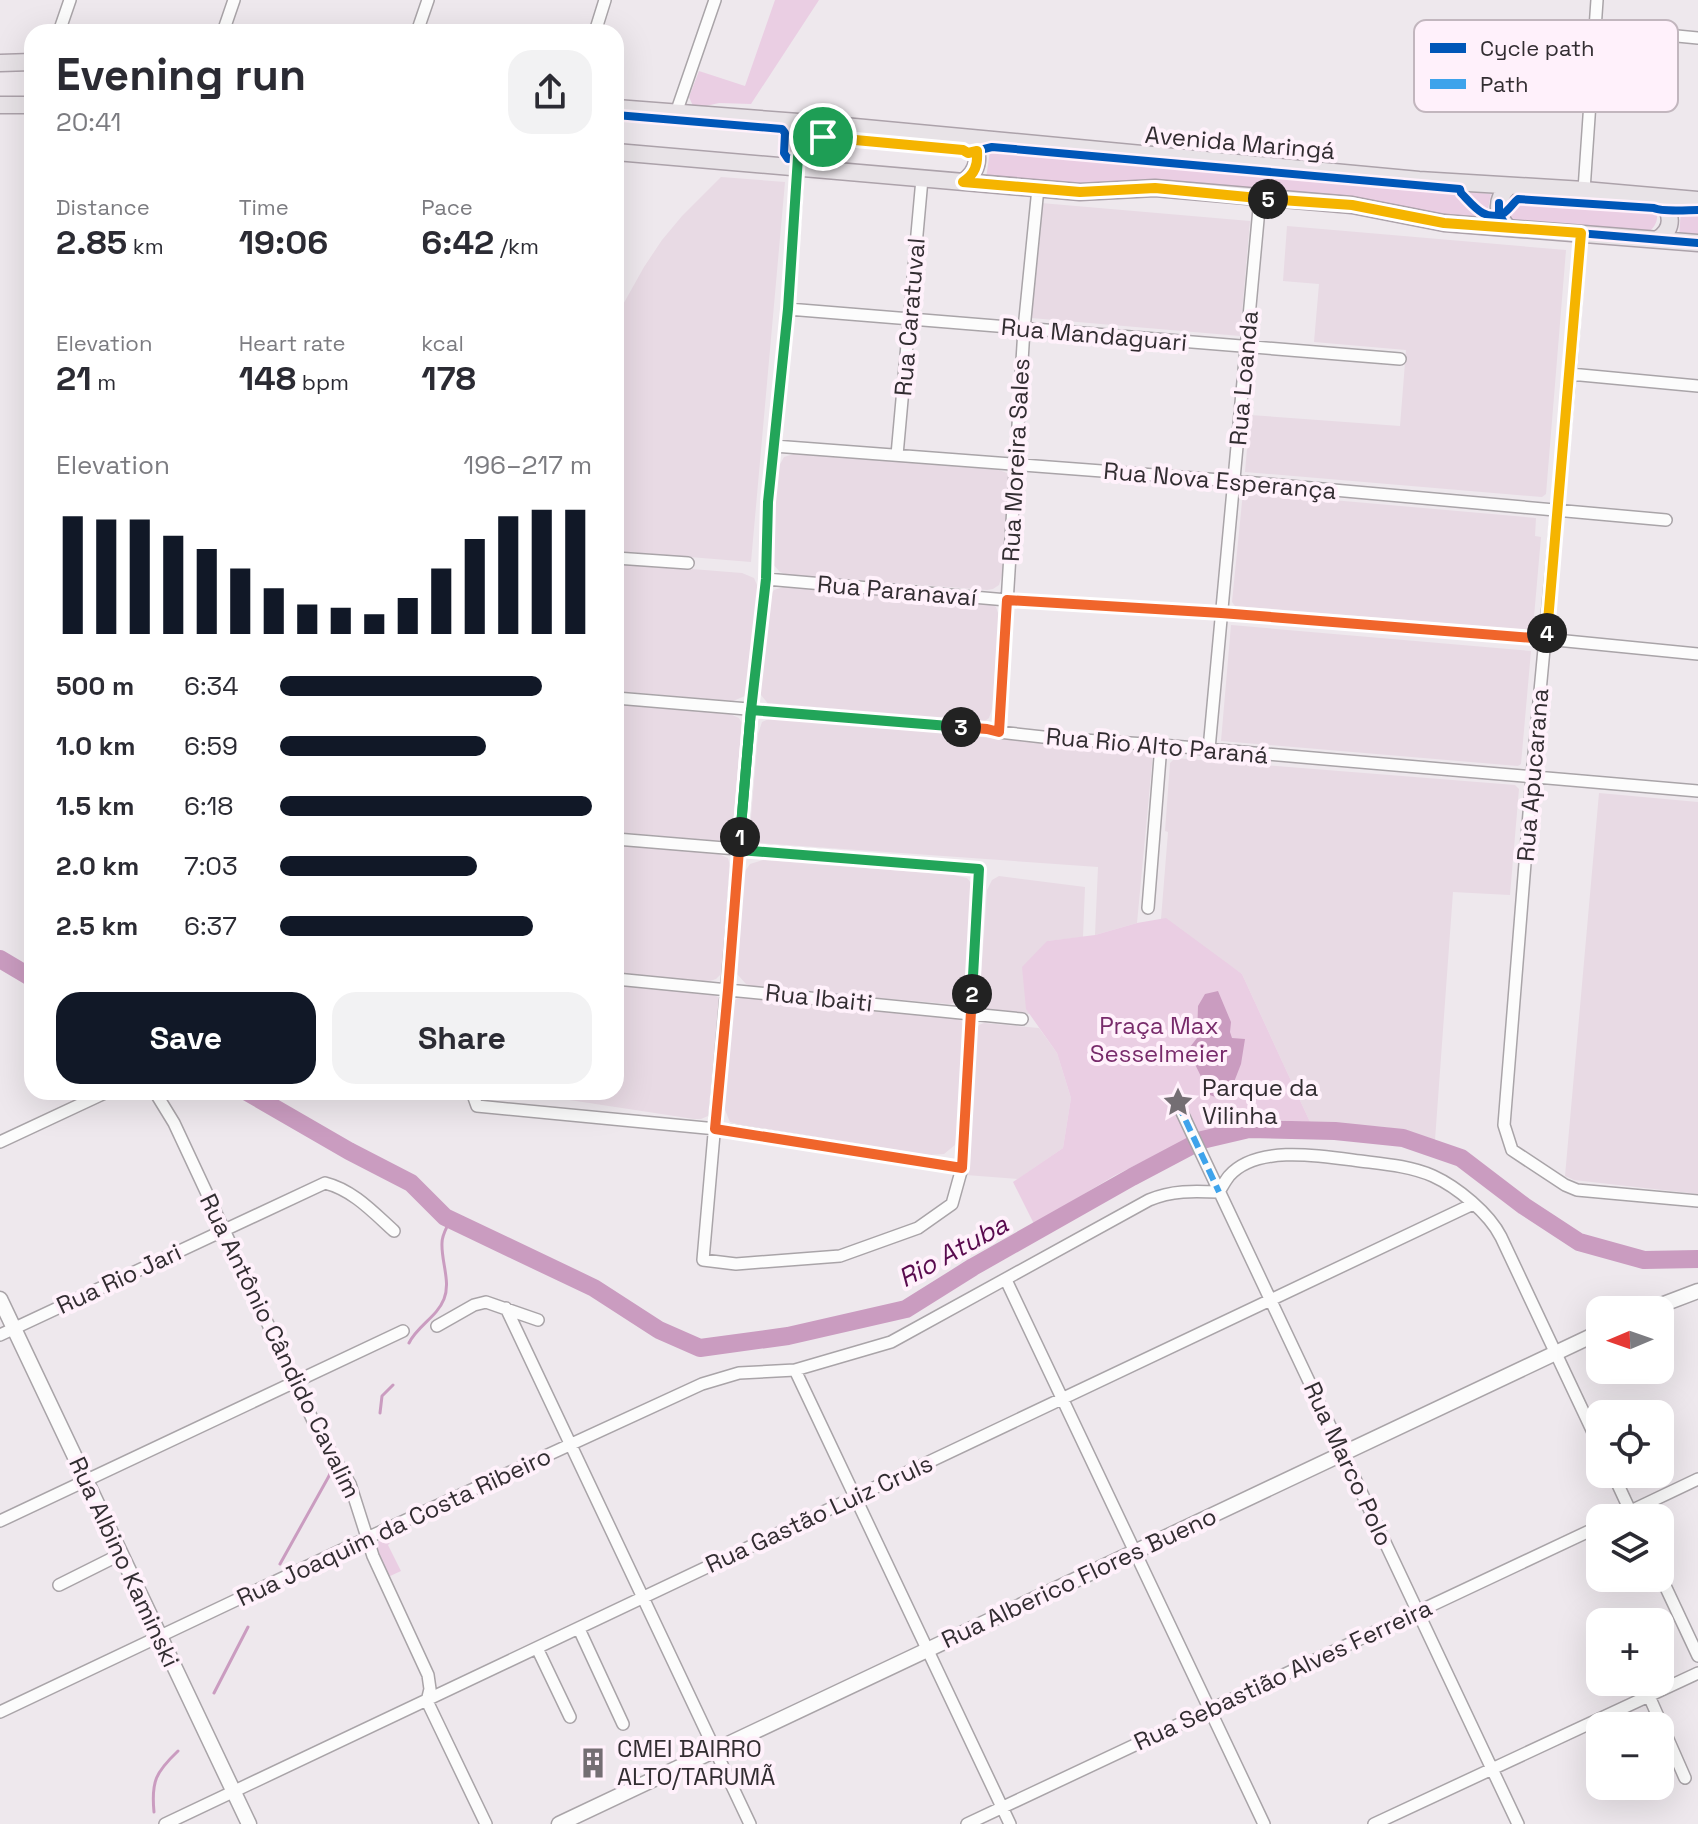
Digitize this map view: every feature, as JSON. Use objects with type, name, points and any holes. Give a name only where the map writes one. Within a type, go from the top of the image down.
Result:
[{"type":"main road","points":[[0,63],[24,62]]},
{"type":"main road","points":[[0,105],[24,105]]},
{"type":"main road","name":"Avenida Maringá","points":[[624,109],[812,123],[1419,180],[1698,200]]},
{"type":"main road","points":[[798,168],[801,136],[812,123]]},
{"type":"main road","points":[[963,182],[970,177],[978,162],[977,151],[969,138]]},
{"type":"main road","points":[[624,153],[1080,192],[1155,188],[1352,205],[1444,223],[1698,243]]},
{"type":"main road","points":[[1507,227],[1498,210],[1499,199],[1508,187]]},
{"type":"main road","points":[[1658,239],[1665,235],[1671,220],[1662,198]]},
{"type":"street","points":[[62,24],[70,0]]},
{"type":"street","points":[[226,24],[234,0]]},
{"type":"street","points":[[420,24],[428,0]]},
{"type":"street","points":[[598,24],[605,0]]},
{"type":"street","points":[[676,113],[715,0]]},
{"type":"street","points":[[1596,20],[1597,0]]},
{"type":"street","points":[[1678,36],[1698,38]]},
{"type":"street","points":[[1584,190],[1589,112]]},
{"type":"street","points":[[624,840],[739,850],[979,869],[962,1168],[952,1204],[918,1228],[840,1256],[736,1264],[703,1260],[728,990],[739,850],[751,710],[766,579],[768,502],[788,309],[798,168]]},
{"type":"street","name":"Rua Caratuval","points":[[897,455],[922,179]]},
{"type":"street","name":"Rua Moreira Sales","points":[[999,732],[1024,329],[1038,188]]},
{"type":"street","name":"Rua Loanda","points":[[1209,749],[1260,198]]},
{"type":"street","name":"Rua Apucarana","points":[[1581,233],[1504,1125],[1512,1150],[1577,1190],[1698,1201]]},
{"type":"street","name":"Rua Mandaguari","points":[[788,309],[1400,359]]},
{"type":"street","points":[[1570,374],[1698,386]]},
{"type":"street","name":"Rua Nova Esperança","points":[[774,446],[1234,481],[1666,520]]},
{"type":"street","points":[[624,559],[688,563]]},
{"type":"street","name":"Rua Paranavaí","points":[[766,579],[1007,600],[1221,613],[1546,639],[1698,654]]},
{"type":"street","name":"Rua Rio Alto Paraná","points":[[624,699],[987,729],[1052,738],[1698,791]]},
{"type":"street","points":[[1148,908],[1161,745]]},
{"type":"street","name":"Rua Ibaiti","points":[[624,980],[1022,1019]]},
{"type":"street","points":[[0,1142],[90,1100]]},
{"type":"street","name":"Rua Antônio Cândido Cavalim","points":[[160,1100],[174,1123],[316,1427],[350,1484],[379,1570],[428,1675],[430,1689],[427,1701],[486,1824]]},
{"type":"street","points":[[475,1100],[477,1106],[715,1129],[962,1168]]},
{"type":"street","name":"Rua Marco Polo","points":[[1178,1104],[1518,1824]]},
{"type":"street","points":[[1219,1192],[1237,1170],[1265,1158],[1284,1155],[1394,1166],[1420,1171],[1440,1180],[1473,1204],[1495,1226],[1586,1417]]},
{"type":"street","name":"Rua Rio Jari","points":[[7,1332],[325,1183],[358,1199],[394,1231]]},
{"type":"street","name":"Rua Joaquim da Costa Ribeiro","points":[[0,1712],[367,1538],[713,1380],[739,1373],[795,1370],[891,1342],[1162,1195],[1219,1192]]},
{"type":"street","name":"Rua Gastão Luiz Cruls","points":[[165,1824],[1473,1204]]},
{"type":"street","points":[[1006,1280],[1264,1824]]},
{"type":"street","points":[[1674,1300],[1698,1291]]},
{"type":"street","name":"Rua Albino Kaminski","points":[[0,1299],[7,1332],[86,1481],[249,1824]]},
{"type":"street","points":[[437,1326],[480,1303],[492,1303],[538,1320]]},
{"type":"street","points":[[506,1308],[750,1824]]},
{"type":"street","points":[[0,1521],[403,1331]]},
{"type":"street","name":"Rua Alberico Flores Bueno","points":[[559,1824],[1586,1339]]},
{"type":"street","points":[[795,1370],[1010,1824]]},
{"type":"street","points":[[1652,1504],[1698,1479]]},
{"type":"street","name":"Rua Sebastião Alves Ferreira","points":[[967,1824],[1586,1533]]},
{"type":"street","points":[[59,1585],[121,1554]]},
{"type":"street","points":[[1668,1592],[1698,1656]]},
{"type":"street","points":[[579,1629],[623,1724]]},
{"type":"street","points":[[537,1648],[570,1717]]},
{"type":"street","points":[[1674,1684],[1698,1673]]},
{"type":"street","points":[[1374,1824],[1649,1696],[1685,1778]]},
{"type":"shaded area","points":[[721,177],[785,182],[751,562],[624,552],[624,303],[662,240]]},
{"type":"shaded area","points":[[1041,203],[1250,221],[1240,336],[1031,318]]},
{"type":"shaded area","points":[[1287,226],[1566,250],[1546,494],[1542,497],[1245,472],[1250,415],[1400,426],[1406,350],[1314,342],[1319,284],[1283,281]]},
{"type":"shaded area","points":[[797,453],[994,468],[1007,473],[1010,482],[999,585],[987,590],[780,572],[771,562],[769,554],[778,468],[784,457]]},
{"type":"shaded area","points":[[1243,492],[1536,518],[1535,536],[1541,537],[1533,628],[1235,606],[1232,602]]},
{"type":"shaded area","points":[[624,564],[742,573],[754,578],[757,594],[750,683],[745,696],[733,701],[624,692]]},
{"type":"shaded area","points":[[787,586],[992,604],[999,616],[989,718],[981,724],[770,706],[759,687],[769,597],[774,590]]},
{"type":"shaded area","points":[[1231,625],[1531,651],[1521,764],[1221,741]]},
{"type":"shaded area","points":[[624,704],[728,713],[739,718],[743,734],[736,823],[730,836],[719,841],[624,833]]},
{"type":"shaded area","points":[[771,718],[956,732],[1153,753],[1137,923],[1095,935],[1098,867],[758,843],[750,829],[758,734],[762,722]]},
{"type":"shaded area","points":[[1175,758],[1515,785],[1519,789],[1510,895],[1453,892],[1435,1140],[1386,1127],[1310,1122],[1242,974],[1161,919],[1170,763]]},
{"type":"shaded area","points":[[1599,793],[1698,802],[1698,1194],[1574,1180],[1565,1176]]},
{"type":"shaded area","points":[[624,846],[716,853],[728,858],[731,870],[724,964],[721,974],[707,982],[624,975]]},
{"type":"shaded area","points":[[763,860],[967,878],[974,892],[963,996],[949,1004],[746,984],[737,974],[735,965],[743,879],[750,864]]},
{"type":"shaded area","points":[[999,876],[1085,887],[1083,937],[1047,941],[1030,1014],[988,1012],[979,1005],[987,890],[992,880]]},
{"type":"shaded area","points":[[624,986],[709,993],[718,997],[721,1004],[710,1113],[701,1119],[569,1100],[624,1100]]},
{"type":"shaded area","points":[[1218,991],[1231,1022],[1232,1038],[1245,1039],[1241,1064],[1229,1095],[1220,1099],[1210,1095],[1191,1056],[1190,1047],[1197,1038],[1198,1006],[1205,994]]},
{"type":"shaded area","points":[[739,997],[958,1016],[963,1028],[955,1145],[944,1154],[929,1155],[730,1122],[725,1101],[732,1011],[734,1001]]},
{"type":"shaded area","points":[[984,1023],[1039,1028],[1057,1053],[1071,1098],[1063,1148],[1018,1179],[966,1175],[976,1029]]},
{"type":"green space","points":[[775,0],[819,0],[751,104],[693,106],[689,97],[699,71],[745,86]]},
{"type":"green space","points":[[990,150],[1491,194],[1488,209],[1491,219],[986,179]]},
{"type":"green space","points":[[1515,193],[1653,204],[1657,220],[1647,233],[1514,221],[1508,207]]},
{"type":"green space","points":[[1681,210],[1698,211],[1698,238],[1679,237]]},
{"type":"green space","name":"Praça Max Sesselmeier","points":[[1166,918],[1242,974],[1310,1122],[1242,1118],[1189,1138],[1114,1176],[1034,1224],[1013,1182],[1063,1148],[1071,1098],[1057,1053],[1026,1009],[1022,967],[1047,941],[1095,935]]},
{"type":"green space","points":[[382,1536],[390,1543],[388,1545],[401,1571],[388,1577],[377,1551]]},
{"type":"waterway","name":"Rio Atuba","points":[[0,959],[24,973]]},
{"type":"waterway","name":"Rio Atuba","points":[[261,1100],[411,1183],[445,1217],[594,1288],[659,1330],[700,1348],[788,1336],[906,1309],[973,1267],[1202,1140],[1249,1129],[1335,1131],[1403,1138],[1461,1158],[1524,1206],[1579,1242],[1644,1260],[1698,1259]]},
{"type":"waterway","points":[[409,1343],[444,1299],[446,1286],[442,1240],[450,1220]]},
{"type":"waterway","points":[[380,1413],[382,1396],[393,1385]]},
{"type":"waterway","points":[[280,1564],[333,1466]]},
{"type":"waterway","points":[[214,1693],[248,1627]]},
{"type":"waterway","points":[[154,1812],[154,1785],[165,1765],[178,1751]]},
{"type":"marked path","points":[[1178,1104],[1219,1192]]},
{"type":"cycle path","points":[[624,116],[782,129],[785,133],[784,153],[788,159],[808,155],[821,138],[826,137],[963,150],[968,153],[992,147],[1460,189],[1475,207],[1491,216],[1504,213],[1518,199],[1698,210]]},
{"type":"cycle path","points":[[1499,203],[1499,214],[1507,227],[1698,243]]},
{"type":"place","name":"Parque da Vilinha","points":[[1178,1102]]},
{"type":"place","name":"CMEI BAIRRO ALTO/TARUMÃ","points":[[593,1763]]},
{"type":"route","points":[[823,137],[812,152],[798,157],[788,309],[768,502],[766,579],[751,710],[715,1129],[962,1168],[979,869],[739,850],[751,710],[999,732],[1007,600],[1221,613],[1546,639],[1581,233],[1444,223],[1352,205],[1155,188],[1080,192],[963,182],[975,170],[977,151],[968,153],[963,150],[823,137]]}]
